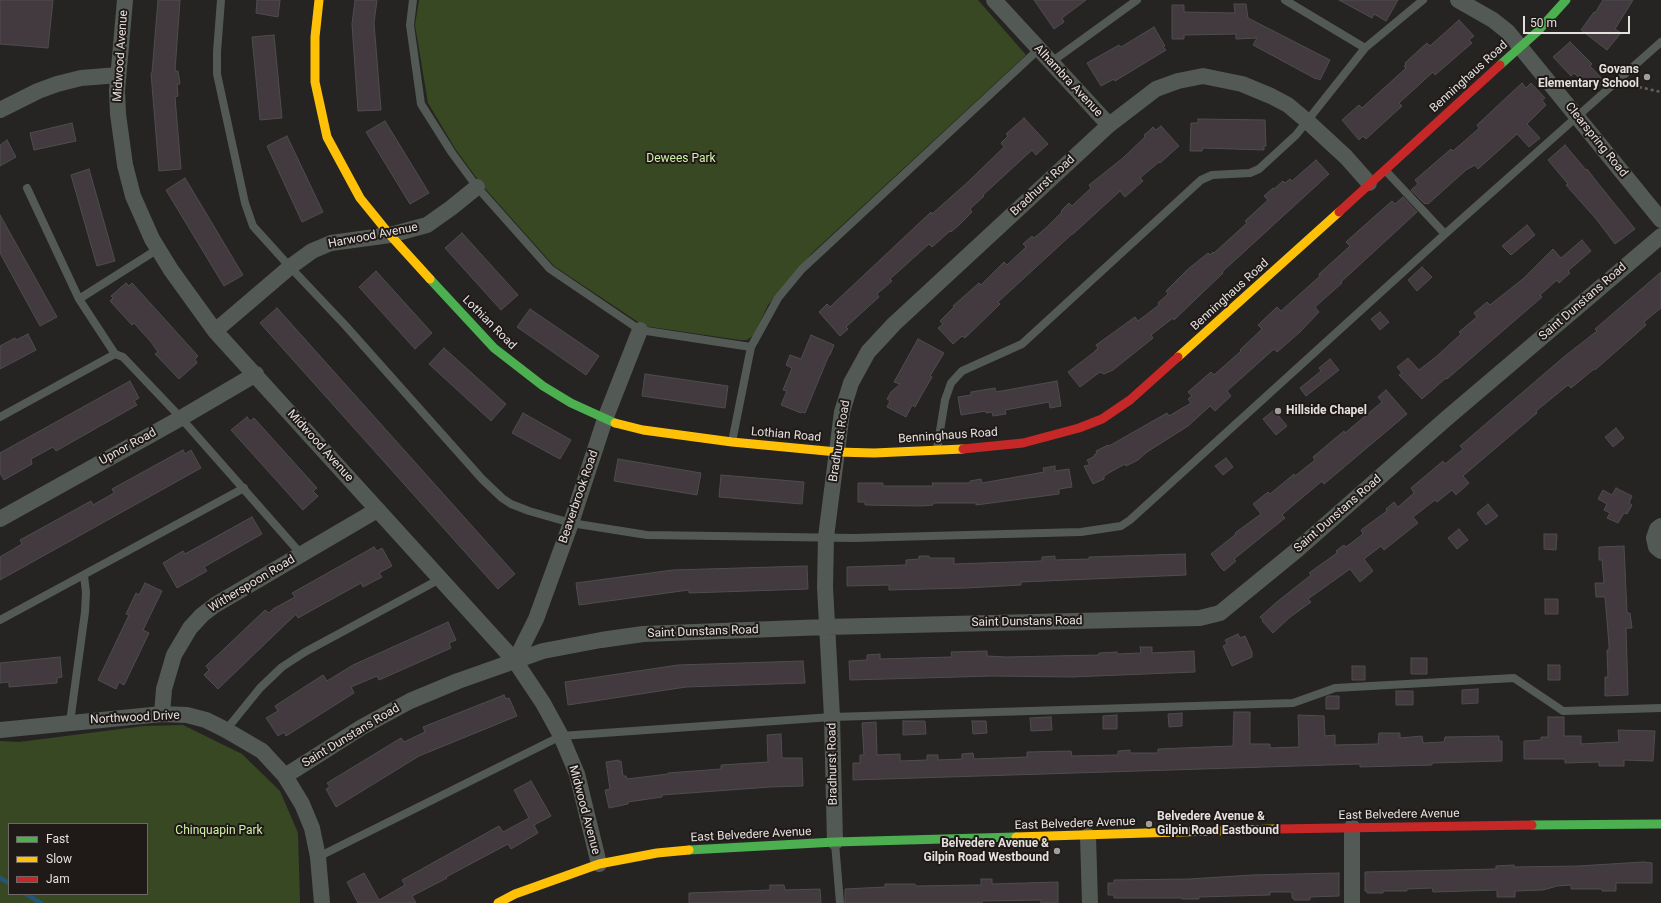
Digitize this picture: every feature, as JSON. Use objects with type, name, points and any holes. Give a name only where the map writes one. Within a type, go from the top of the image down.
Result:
[{"type":"street","name":"Midwood Avenue","points":[[125,0],[118,75],[118,114],[125,165],[141,216],[158,249],[171,270],[215,331],[256,374],[377,510],[515,661],[544,703],[561,736],[577,774],[599,864]]},
{"type":"street","name":"Lothian Road","points":[[319,0],[315,37],[315,82],[327,137],[342,167],[360,198],[390,235],[494,348],[543,386],[571,403],[605,419],[643,430],[732,442],[837,452]]},
{"type":"street","name":"Alhambra Avenue","points":[[994,0],[1050,63],[1109,125],[1156,89],[1178,82],[1203,76],[1242,84],[1288,105],[1346,157],[1369,183]]},
{"type":"street","name":"Clearspring Road","points":[[1458,0],[1493,20],[1508,32],[1661,220]]},
{"type":"street","name":"Benninghaus Road","points":[[837,452],[874,453],[937,450],[1023,443],[1079,428],[1102,419],[1117,410],[1269,276],[1369,183],[1537,32],[1566,0]]},
{"type":"street","points":[[0,110],[38,91],[57,84],[81,78],[118,75]]},
{"type":"street","name":"Bradhurst Road","points":[[835,842],[832,717],[826,627],[826,537],[842,412],[851,383],[868,352],[894,324],[1109,125]]},
{"type":"street","name":"Harwood Avenue","points":[[215,331],[290,267],[312,251],[331,243],[390,235],[427,225],[477,187]]},
{"type":"street","name":"Saint Dunstans Road","points":[[285,776],[362,727],[410,701],[458,680],[543,651],[643,634],[826,627],[1200,618],[1220,613],[1297,550],[1447,418],[1661,236]]},
{"type":"street","name":"Beaverbrook Road","points":[[515,661],[536,619],[571,523],[605,419],[640,330]]},
{"type":"street","name":"Upnor Road","points":[[0,519],[181,418],[256,374]]},
{"type":"street","name":"Witherspoon Road","points":[[162,714],[164,689],[169,668],[177,649],[190,628],[202,615],[215,605],[377,510]]},
{"type":"street","points":[[1661,526],[1654,533],[1656,547],[1661,551]]},
{"type":"street","name":"Northwood Drive","points":[[0,730],[162,714],[186,715],[206,720],[226,730],[262,751],[285,776],[302,804],[312,828],[318,857],[322,903]]},
{"type":"street","name":"East Belvedere Avenue","points":[[498,903],[515,894],[599,864],[656,853],[708,848],[835,842],[1088,836],[1352,827],[1661,824]]},
{"type":"street","points":[[1352,827],[1352,903]]},
{"type":"street","points":[[1088,836],[1090,903]]},
{"type":"lane","points":[[221,0],[217,74],[245,203],[253,226],[344,324],[476,473],[502,498],[512,504],[529,511],[571,523],[647,535],[741,538],[854,538],[1081,532],[1121,526],[1130,520],[1445,234],[1661,42]]},
{"type":"lane","points":[[413,0],[410,25],[421,104],[452,153],[477,187],[550,269],[640,330],[751,347]]},
{"type":"lane","points":[[1050,63],[1137,0]]},
{"type":"lane","points":[[1285,0],[1365,48]]},
{"type":"lane","points":[[937,450],[945,400],[951,383],[962,371],[1022,344],[1201,180],[1212,175],[1250,173],[1259,169],[1296,135],[1365,48],[1423,0]]},
{"type":"lane","points":[[732,442],[751,347],[778,298],[802,269],[1039,49]]},
{"type":"lane","points":[[1385,169],[1445,234]]},
{"type":"lane","points":[[27,188],[79,299],[115,354],[123,357],[181,418],[301,554]]},
{"type":"lane","points":[[79,299],[158,249]]},
{"type":"lane","points":[[0,417],[115,354]]},
{"type":"lane","points":[[0,620],[84,576],[244,488]]},
{"type":"lane","points":[[70,722],[85,612],[86,592],[84,576]]},
{"type":"lane","points":[[226,730],[260,688],[282,667],[305,652],[440,579]]},
{"type":"lane","points":[[318,857],[561,736],[832,717],[1293,703],[1335,688],[1514,678],[1562,711],[1661,708]]},
{"type":"lane","points":[[835,842],[840,903]]},
{"type":"path","points":[[1639,87],[1661,92]]},
{"type":"green space","name":"Dewees Park","points":[[419,0],[978,0],[1026,55],[812,253],[768,305],[754,335],[747,340],[740,340],[644,326],[554,266],[481,184],[456,150],[428,103],[415,25]]},
{"type":"green space","name":"Chinquapin Park","points":[[183,725],[242,754],[280,791],[298,833],[300,903],[0,903],[0,741],[19,742],[144,726]]},
{"type":"building","points":[[0,0],[53,0],[48,48],[0,44]]},
{"type":"building","points":[[158,0],[180,0],[175,71],[178,71],[180,84],[177,84],[178,96],[175,97],[181,169],[159,171],[151,73]]},
{"type":"building","points":[[257,0],[280,0],[278,17],[256,13]]},
{"type":"building","points":[[355,0],[377,0],[374,23],[381,110],[358,111],[352,24]]},
{"type":"building","points":[[1034,0],[1086,0],[1062,18],[1064,22],[1054,29]]},
{"type":"building","points":[[1339,0],[1398,0],[1386,21],[1374,14],[1372,18]]},
{"type":"building","points":[[1603,0],[1633,0],[1615,29],[1621,33],[1607,50],[1581,30],[1594,12],[1595,13]]},
{"type":"building","points":[[1234,4],[1246,4],[1248,18],[1330,60],[1320,80],[1253,45],[1257,38],[1236,39],[1236,34],[1184,35],[1184,39],[1172,39],[1172,5],[1184,5],[1184,12],[1235,13]]},
{"type":"building","points":[[1459,20],[1474,36],[1469,40],[1472,43],[1435,75],[1433,72],[1399,103],[1402,106],[1366,139],[1363,136],[1359,140],[1342,120],[1359,105],[1362,108],[1406,68],[1404,66],[1406,65],[1405,63],[1419,50],[1427,43],[1430,46]]},
{"type":"building","points":[[1154,27],[1165,46],[1163,47],[1166,50],[1115,81],[1114,79],[1101,86],[1087,63],[1119,45],[1121,47]]},
{"type":"building","points":[[274,35],[282,118],[260,120],[252,37]]},
{"type":"building","points":[[1570,42],[1592,64],[1590,66],[1604,81],[1595,90],[1580,75],[1578,77],[1574,73],[1571,76],[1553,57]]},
{"type":"building","points":[[1522,83],[1526,88],[1531,83],[1545,98],[1542,100],[1546,105],[1527,124],[1540,138],[1529,147],[1517,134],[1478,169],[1475,165],[1466,170],[1428,204],[1425,204],[1411,190],[1418,184],[1415,180],[1451,149],[1453,151],[1476,131],[1479,128],[1477,125]]},
{"type":"building","points":[[1024,118],[1048,144],[1036,155],[1032,150],[983,195],[984,196],[970,209],[972,212],[959,225],[932,247],[929,244],[890,279],[892,281],[877,294],[879,297],[846,327],[848,329],[840,336],[819,312],[827,304],[830,307],[931,212],[932,214],[969,181],[1004,147],[1001,143],[1008,136],[1006,134]]},
{"type":"building","points":[[1198,119],[1265,120],[1266,146],[1264,146],[1264,150],[1203,148],[1202,151],[1190,151],[1191,123],[1198,123]]},
{"type":"building","points":[[385,121],[429,193],[410,204],[366,132]]},
{"type":"building","points":[[72,123],[76,141],[34,150],[30,133]]},
{"type":"building","points":[[1161,126],[1179,146],[1140,178],[1143,181],[1125,197],[1120,191],[998,302],[1000,304],[965,338],[962,336],[953,344],[938,328],[943,324],[940,321],[954,307],[953,306],[979,283],[981,285],[1004,262],[1007,265],[1026,247],[1023,244],[1032,236],[1034,238],[1048,226],[1069,203],[1072,206],[1091,188],[1089,185],[1123,158],[1145,137],[1144,135],[1153,127],[1156,130]]},
{"type":"building","points":[[287,136],[323,212],[302,222],[267,146]]},
{"type":"building","points":[[7,140],[16,157],[0,166],[0,145]]},
{"type":"building","points":[[1565,145],[1586,170],[1587,169],[1635,229],[1615,244],[1597,220],[1566,185],[1568,184],[1548,160]]},
{"type":"building","points":[[1316,160],[1329,174],[1222,272],[1223,273],[1174,320],[1173,318],[1151,335],[1153,338],[1113,370],[1104,374],[1100,372],[1080,387],[1068,372],[1093,353],[1098,348],[1096,345],[1135,317],[1138,321],[1159,305],[1158,303],[1168,294],[1166,291],[1187,270],[1208,253],[1210,255],[1213,252],[1214,253],[1247,223],[1245,221],[1268,200],[1264,196],[1283,181],[1285,183],[1290,179],[1292,181]]},
{"type":"building","points":[[89,169],[115,261],[97,266],[71,175]]},
{"type":"building","points":[[185,178],[243,275],[224,286],[166,190]]},
{"type":"building","points":[[1403,197],[1417,212],[1315,307],[1319,312],[1300,332],[1277,352],[1274,349],[1227,391],[1231,396],[1215,411],[1210,406],[1188,426],[1147,452],[1138,460],[1126,466],[1125,464],[1104,476],[1104,479],[1093,484],[1084,466],[1090,465],[1087,460],[1095,456],[1094,455],[1097,453],[1096,451],[1108,445],[1109,446],[1167,413],[1169,416],[1191,403],[1188,399],[1192,396],[1188,392],[1211,372],[1214,375],[1241,351],[1240,350],[1262,329],[1258,325],[1277,307],[1281,311],[1320,276],[1319,274],[1350,246],[1346,242],[1392,201],[1395,204]]},
{"type":"building","points":[[0,215],[57,317],[40,326],[0,253]]},
{"type":"building","points":[[1527,225],[1535,235],[1511,255],[1502,246]]},
{"type":"building","points":[[462,233],[518,295],[501,310],[445,248]]},
{"type":"building","points":[[1582,240],[1591,251],[1568,271],[1570,273],[1559,283],[1557,280],[1540,295],[1542,297],[1422,399],[1399,375],[1402,373],[1397,367],[1408,358],[1419,370],[1437,356],[1461,334],[1459,332],[1477,317],[1474,313],[1487,302],[1490,305],[1524,278],[1553,249],[1561,258]]},
{"type":"building","points":[[1422,267],[1432,277],[1417,291],[1408,280]]},
{"type":"building","points":[[376,271],[432,333],[415,349],[359,287]]},
{"type":"building","points":[[1661,272],[1661,308],[1644,322],[1646,325],[1595,370],[1594,369],[1571,388],[1568,385],[1536,411],[1537,413],[1464,475],[1463,476],[1469,483],[1456,495],[1452,490],[1437,502],[1435,500],[1413,517],[1418,523],[1384,550],[1381,546],[1364,559],[1373,571],[1360,582],[1350,569],[1308,599],[1311,602],[1289,618],[1273,633],[1262,621],[1263,620],[1260,617],[1311,575],[1309,573],[1337,553],[1336,551],[1344,545],[1346,547],[1363,534],[1361,530],[1387,511],[1386,509],[1394,502],[1398,507],[1414,493],[1411,488],[1443,461],[1445,464],[1463,449],[1460,446],[1565,356],[1597,331],[1595,329]]},
{"type":"building","points":[[126,283],[129,286],[132,283],[198,356],[195,359],[197,363],[179,379],[155,354],[158,352],[151,342],[134,323],[132,325],[110,301],[113,298],[111,296]]},
{"type":"building","points":[[277,308],[515,574],[498,589],[260,323]]},
{"type":"building","points":[[530,309],[599,356],[586,375],[517,327]]},
{"type":"building","points":[[1380,312],[1389,322],[1380,330],[1371,319]]},
{"type":"building","points":[[28,334],[36,350],[0,369],[0,346],[15,338],[16,340]]},
{"type":"building","points":[[811,335],[834,345],[805,413],[801,413],[781,405],[787,391],[783,390],[792,368],[786,365],[790,355],[801,359]]},
{"type":"building","points":[[918,339],[944,353],[930,376],[932,377],[915,407],[912,405],[906,417],[887,407],[890,401],[887,399],[891,392],[900,384],[894,382]]},
{"type":"building","points":[[444,348],[506,404],[491,421],[429,364]]},
{"type":"building","points":[[1330,359],[1339,370],[1306,396],[1300,388],[1321,371],[1319,368]]},
{"type":"building","points":[[645,374],[728,386],[725,408],[642,396]]},
{"type":"building","points":[[130,381],[139,398],[134,401],[137,405],[56,451],[53,447],[31,459],[32,464],[4,480],[0,473],[0,453]]},
{"type":"building","points":[[1057,381],[1061,406],[1050,408],[1049,402],[1005,410],[1006,414],[993,416],[992,412],[986,413],[986,411],[961,415],[958,397],[971,395],[971,392],[995,388],[996,392]]},
{"type":"building","points":[[1386,390],[1407,414],[1324,484],[1322,481],[1284,513],[1282,515],[1285,518],[1234,559],[1236,561],[1224,571],[1211,554],[1236,534],[1235,533],[1261,514],[1253,504],[1268,492],[1270,494],[1294,474],[1295,476],[1315,460],[1313,457],[1382,402],[1378,397]]},
{"type":"building","points":[[1274,410],[1287,426],[1276,435],[1263,419]]},
{"type":"building","points":[[523,413],[571,440],[560,459],[512,433]]},
{"type":"building","points":[[247,417],[250,421],[254,418],[317,488],[313,491],[318,496],[303,510],[231,430]]},
{"type":"building","points":[[1616,428],[1624,438],[1613,447],[1605,437]]},
{"type":"building","points":[[183,450],[185,454],[191,450],[201,468],[0,580],[0,557],[22,544],[20,540],[91,501],[93,505],[114,493],[112,489]]},
{"type":"building","points":[[1226,458],[1233,467],[1223,475],[1215,466]]},
{"type":"building","points":[[618,459],[701,473],[697,495],[614,481]]},
{"type":"building","points":[[1055,466],[1055,471],[1069,469],[1072,487],[1059,489],[1059,494],[976,505],[976,503],[933,503],[933,505],[921,506],[865,505],[865,502],[858,502],[858,483],[883,483],[883,486],[933,486],[932,483],[970,483],[970,481],[981,479],[982,483],[1044,472],[1043,468]]},
{"type":"building","points":[[721,475],[804,482],[802,504],[719,497]]},
{"type":"building","points":[[1616,488],[1632,496],[1629,503],[1632,505],[1627,514],[1624,513],[1618,523],[1607,518],[1610,513],[1604,510],[1607,504],[1598,499],[1603,490],[1612,495]]},
{"type":"building","points":[[1488,504],[1498,516],[1486,525],[1477,513]]},
{"type":"building","points":[[252,517],[262,534],[204,567],[207,571],[177,588],[163,563],[183,551],[185,554]]},
{"type":"building","points":[[1459,529],[1468,540],[1457,549],[1448,538]]},
{"type":"building","points":[[1544,534],[1557,534],[1556,550],[1544,549]]},
{"type":"building","points":[[1624,546],[1627,613],[1630,613],[1632,628],[1626,628],[1628,695],[1605,696],[1605,677],[1608,677],[1607,650],[1609,650],[1609,644],[1605,597],[1596,597],[1595,583],[1604,583],[1602,560],[1599,560],[1599,547]]},
{"type":"building","points":[[374,547],[377,551],[382,548],[392,566],[379,573],[382,577],[363,587],[361,583],[298,618],[296,614],[218,689],[204,675],[209,670],[206,666],[265,610],[269,613],[273,609],[295,597],[292,593]]},
{"type":"building","points":[[1185,554],[1186,575],[1021,582],[1021,585],[966,588],[889,590],[889,585],[847,586],[847,567],[906,565],[906,560],[919,559],[919,556],[929,556],[929,558],[954,558],[954,564],[1042,561],[1042,557],[1055,556],[1055,560],[1089,559],[1089,557]]},
{"type":"building","points":[[807,566],[808,589],[689,593],[689,590],[579,605],[576,583],[673,570]]},
{"type":"building","points":[[145,583],[162,591],[143,630],[149,633],[124,685],[119,682],[116,689],[98,680],[129,615],[126,614],[136,593],[139,595]]},
{"type":"building","points":[[1545,599],[1558,599],[1558,614],[1545,614]]},
{"type":"building","points":[[448,622],[456,640],[449,643],[451,648],[379,680],[377,676],[351,687],[354,693],[286,736],[284,732],[278,736],[266,718],[278,711],[275,706],[323,675],[327,681],[353,665]]},
{"type":"building","points":[[1238,634],[1240,638],[1245,636],[1252,652],[1252,657],[1232,666],[1223,646],[1227,644],[1225,640]]},
{"type":"building","points":[[1140,647],[1152,647],[1152,653],[1194,651],[1195,672],[1071,677],[993,676],[850,680],[849,661],[867,660],[867,655],[880,654],[880,659],[952,657],[951,652],[987,651],[987,656],[1006,657],[1099,655],[1099,653],[1117,652],[1117,654],[1141,653]]},
{"type":"building","points":[[60,657],[62,677],[57,678],[57,683],[9,687],[9,682],[0,683],[0,663]]},
{"type":"building","points":[[1411,658],[1427,658],[1427,674],[1411,674]]},
{"type":"building","points":[[803,661],[805,683],[686,687],[568,705],[565,682],[678,665]]},
{"type":"building","points":[[1548,665],[1560,665],[1560,680],[1548,680]]},
{"type":"building","points":[[1352,666],[1365,666],[1365,680],[1352,680]]},
{"type":"building","points":[[1478,689],[1478,703],[1462,704],[1462,690]]},
{"type":"building","points":[[1396,691],[1413,691],[1413,705],[1396,705]]},
{"type":"building","points":[[504,695],[506,699],[509,698],[517,716],[419,756],[336,807],[326,789],[330,787],[327,783],[401,738],[404,742],[425,732],[423,727]]},
{"type":"building","points":[[1339,696],[1339,709],[1326,709],[1326,697]]},
{"type":"building","points":[[1234,712],[1250,712],[1250,744],[1270,744],[1270,748],[1299,747],[1298,715],[1324,716],[1325,736],[1335,735],[1335,745],[1378,744],[1379,733],[1400,733],[1400,738],[1422,736],[1423,743],[1444,742],[1445,737],[1499,736],[1499,741],[1502,741],[1502,761],[1432,763],[1432,765],[1360,767],[1360,764],[853,780],[853,763],[860,763],[860,755],[864,755],[862,723],[876,722],[877,755],[900,754],[900,761],[927,760],[927,755],[938,755],[938,760],[962,759],[962,754],[973,753],[974,759],[1027,757],[1027,752],[1071,751],[1072,756],[1118,755],[1118,751],[1130,750],[1130,753],[1158,753],[1158,749],[1233,746]]},
{"type":"building","points":[[1182,713],[1182,726],[1169,727],[1168,714]]},
{"type":"building","points":[[1117,715],[1117,729],[1103,729],[1103,716]]},
{"type":"building","points":[[1051,717],[1052,730],[1031,731],[1030,718]]},
{"type":"building","points":[[1548,717],[1564,717],[1564,736],[1581,736],[1581,744],[1619,742],[1618,730],[1655,731],[1653,761],[1624,760],[1624,766],[1599,766],[1599,762],[1565,763],[1565,759],[1524,759],[1524,741],[1541,740],[1541,737],[1548,737]]},
{"type":"building","points":[[903,721],[925,721],[926,734],[903,735]]},
{"type":"building","points":[[972,721],[986,721],[987,733],[973,734]]},
{"type":"building","points":[[781,734],[782,758],[802,758],[803,786],[662,795],[662,797],[628,802],[628,804],[609,808],[605,790],[610,789],[606,762],[621,761],[623,776],[626,776],[627,779],[668,773],[721,769],[721,765],[768,762],[767,735]]},
{"type":"building","points":[[531,781],[551,816],[534,825],[538,833],[511,849],[508,844],[412,896],[416,903],[358,903],[347,882],[364,873],[379,900],[405,885],[402,880],[499,826],[503,832],[529,818],[514,790]]},
{"type":"building","points":[[1643,862],[1652,863],[1652,883],[1616,883],[1616,891],[1602,891],[1602,889],[1571,889],[1571,885],[1557,886],[1543,890],[1515,891],[1515,897],[1497,897],[1497,890],[1433,892],[1432,888],[1407,889],[1407,891],[1383,891],[1383,893],[1367,893],[1367,891],[1365,891],[1365,872],[1496,869],[1496,866],[1514,865],[1514,867],[1578,866]]},
{"type":"building","points":[[1339,873],[1339,896],[1310,897],[1310,900],[1294,900],[1294,898],[1292,898],[1292,892],[1270,892],[1270,895],[1199,897],[1199,899],[1114,898],[1114,895],[1108,895],[1108,883],[1114,883],[1114,880],[1189,879],[1252,875]]},
{"type":"building","points":[[981,879],[992,879],[992,884],[1058,882],[1058,903],[1041,903],[1041,900],[982,901],[982,903],[845,903],[845,889],[885,887],[885,884],[915,884],[916,886],[981,885]]},
{"type":"building","points":[[770,885],[784,885],[785,890],[820,889],[821,903],[689,903],[689,893],[770,890]]},
{"type":"waterway","points":[[0,878],[8,882]]},
{"type":"waterway","points":[[28,895],[41,903]]},
{"type":"traffic: fast","points":[[1500,65],[1537,32],[1566,0]]},
{"type":"traffic: fast","points":[[430,279],[494,348],[543,386],[571,403],[615,423]]},
{"type":"traffic: fast","points":[[1532,825],[1661,824]]},
{"type":"traffic: fast","points":[[689,850],[835,842],[1016,837]]},
{"type":"traffic: slow","points":[[319,0],[315,37],[315,82],[327,137],[360,198],[390,235],[430,279]]},
{"type":"traffic: slow","points":[[1178,357],[1339,212]]},
{"type":"traffic: slow","points":[[615,423],[643,430],[732,442],[837,452],[874,453],[963,449]]},
{"type":"traffic: slow","points":[[1016,837],[1276,829]]},
{"type":"traffic: slow","points":[[498,903],[515,894],[599,864],[657,853],[689,850]]},
{"type":"traffic: jam","points":[[1339,212],[1500,65]]},
{"type":"traffic: jam","points":[[963,449],[1023,443],[1079,428],[1102,419],[1130,400],[1178,357]]},
{"type":"traffic: jam","points":[[1276,829],[1532,825]]},
{"type":"place","name":"Govans Elementary School","points":[[1647,77]]},
{"type":"place","name":"Hillside Chapel","points":[[1278,411]]},
{"type":"place","name":"Belvedere Avenue & Gilpin Road Eastbound","points":[[1149,824]]},
{"type":"place","name":"Belvedere Avenue & Gilpin Road Westbound","points":[[1057,851]]}]
